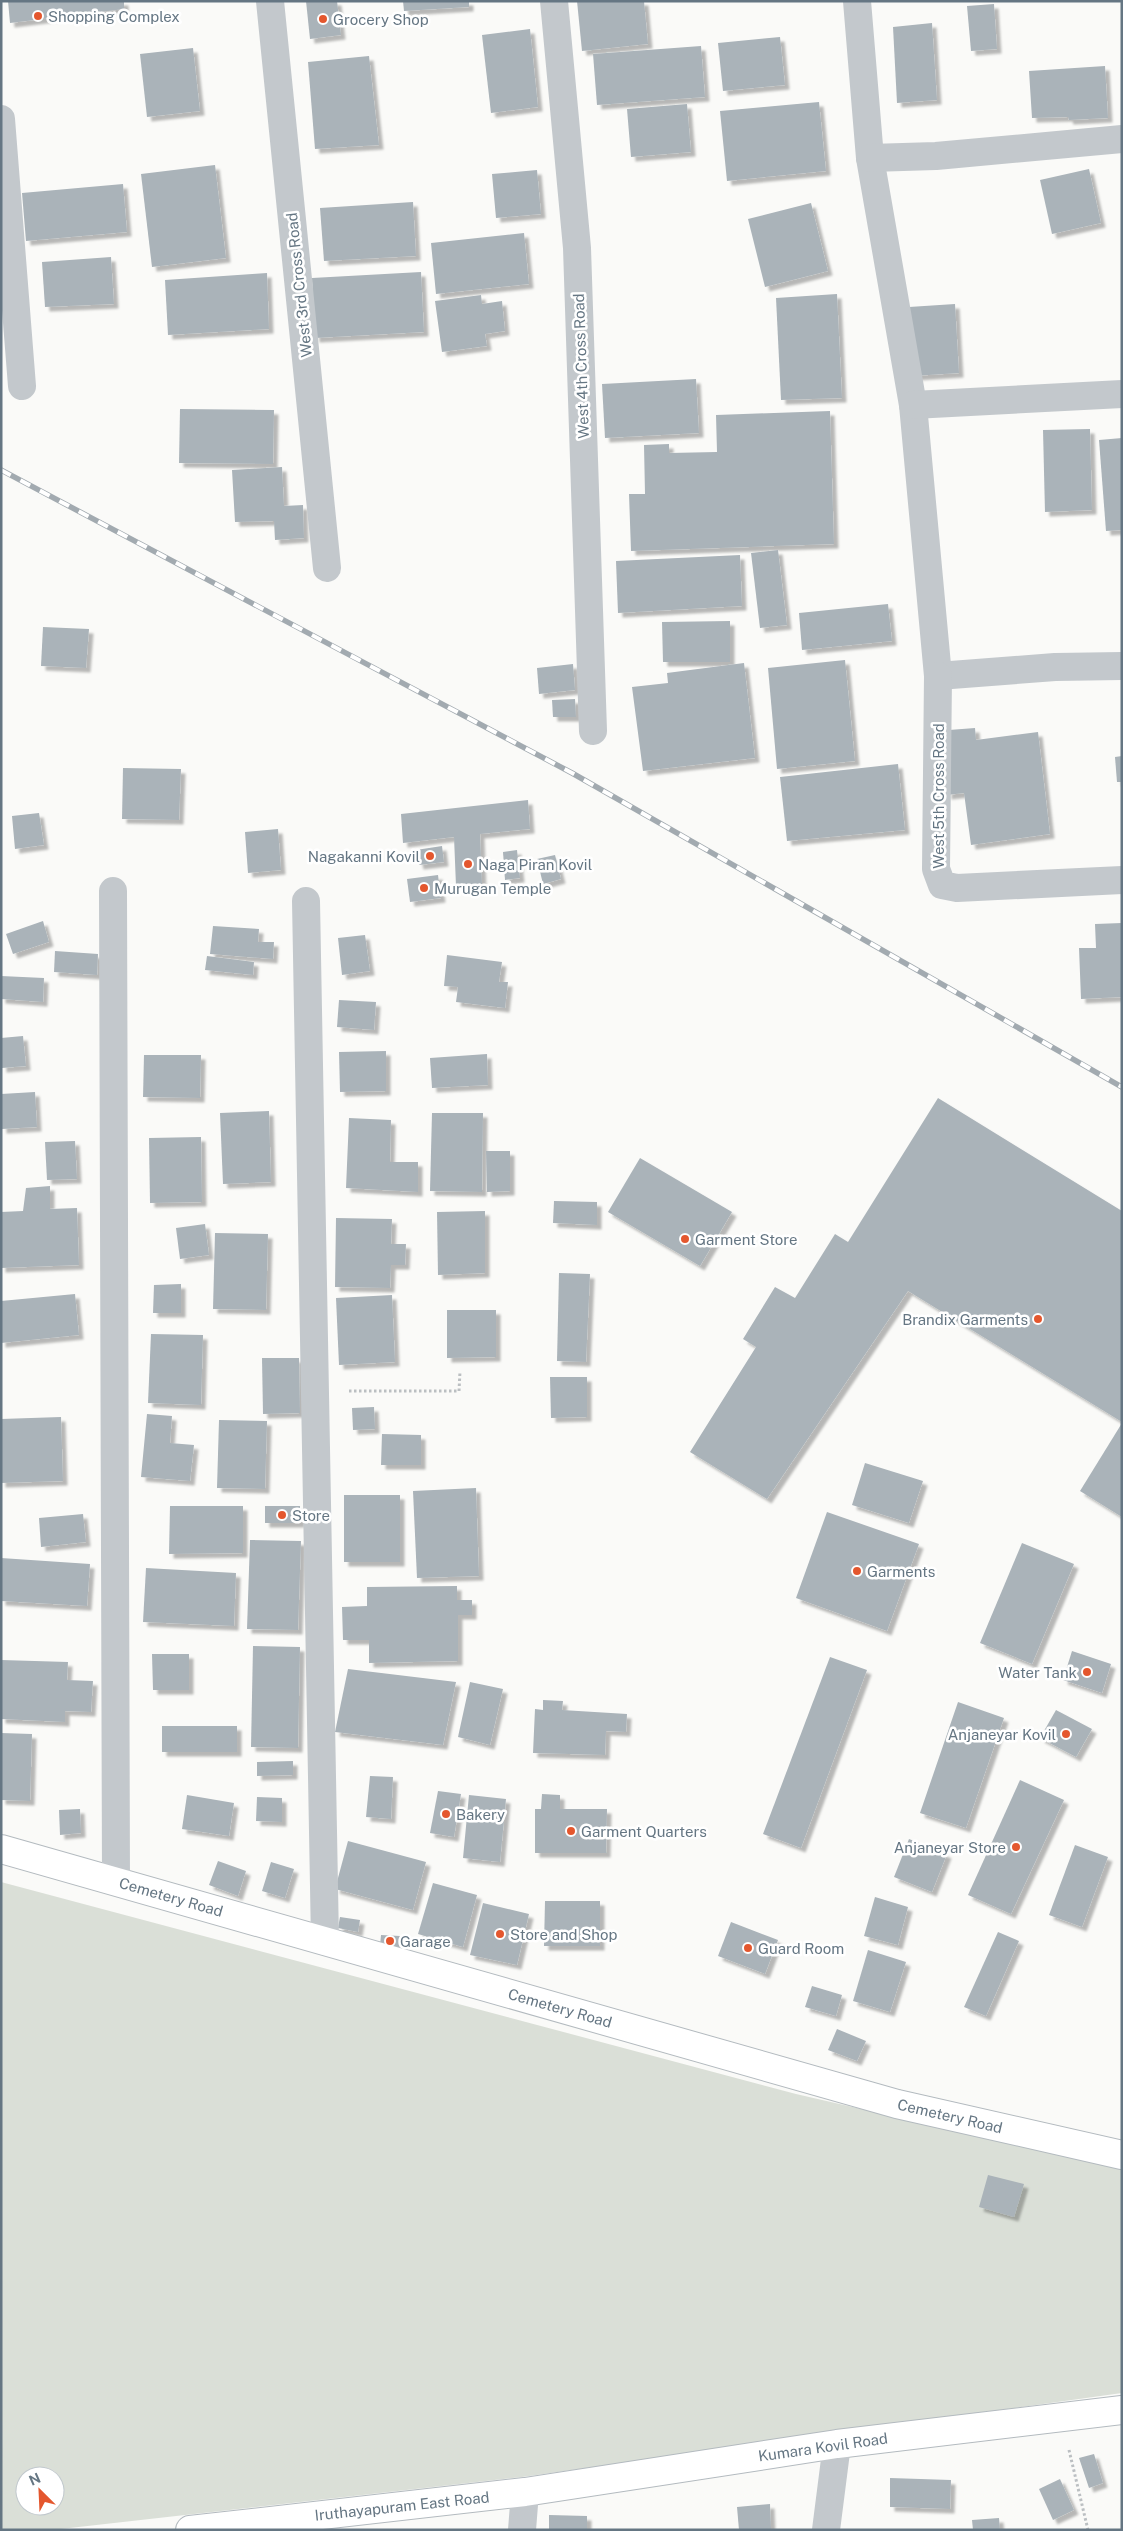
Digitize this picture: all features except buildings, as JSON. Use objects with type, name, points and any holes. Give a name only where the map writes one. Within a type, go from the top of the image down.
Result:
[{"type":"main road","name":"Cemetery Road","points":[[1,1849],[897,2104],[1122,2155]]},
{"type":"main road","name":"Kumara Kovil Road","points":[[525,2492],[837,2444],[1122,2410]]},
{"type":"main road","name":"Iruthayapuram East Road","points":[[190,2530],[525,2492]]},
{"type":"street","name":"West 3rd Cross Road","points":[[270,1],[327,568]]},
{"type":"street","name":"West 4th Cross Road","points":[[554,1],[577,248],[593,731]]},
{"type":"street","points":[[856,1],[870,158],[913,404],[938,676],[1055,667],[1122,666]]},
{"type":"street","points":[[1,119],[22,386]]},
{"type":"street","points":[[870,158],[936,156],[1122,139]]},
{"type":"street","points":[[913,404],[1122,394]]},
{"type":"street","name":"West 5th Cross Road","points":[[938,676],[936,869],[942,885],[957,888],[1122,880]]},
{"type":"street","points":[[113,890],[116,1881]]},
{"type":"street","points":[[306,901],[325,1941]]},
{"type":"street","points":[[826,2530],[837,2444]]},
{"type":"street","points":[[522,2530],[525,2492]]},
{"type":"path","points":[[316,1390],[459,1391],[460,1371]]},
{"type":"path","points":[[1062,2418],[1088,2530]]},
{"type":"shaded area","points":[[1,1882],[796,2094],[1122,2169],[1122,2393],[522,2477],[52,2530],[1,2530]]},
{"type":"railway","points":[[1,470],[572,773],[1122,1087]]},
{"type":"place","name":"Shopping Complex","points":[[38,16]]},
{"type":"place","name":"Grocery Shop","points":[[323,19]]},
{"type":"place","name":"Nagakanni Kovil","points":[[430,856]]},
{"type":"place","name":"Naga Piran Kovil","points":[[468,864]]},
{"type":"place","name":"Murugan Temple","points":[[424,888]]},
{"type":"place","name":"Garment Store","points":[[685,1239]]},
{"type":"place","name":"Brandix Garments","points":[[1038,1319]]},
{"type":"place","name":"Store","points":[[282,1515]]},
{"type":"place","name":"Garments","points":[[857,1571]]},
{"type":"place","name":"Water Tank","points":[[1087,1672]]},
{"type":"place","name":"Anjaneyar Kovil","points":[[1066,1734]]},
{"type":"place","name":"Bakery","points":[[446,1814]]},
{"type":"place","name":"Garment Quarters","points":[[571,1831]]},
{"type":"place","name":"Anjaneyar Store","points":[[1016,1847]]},
{"type":"place","name":"Store and Shop","points":[[500,1934]]},
{"type":"place","name":"Garage","points":[[390,1941]]},
{"type":"place","name":"Guard Room","points":[[748,1948]]}]
